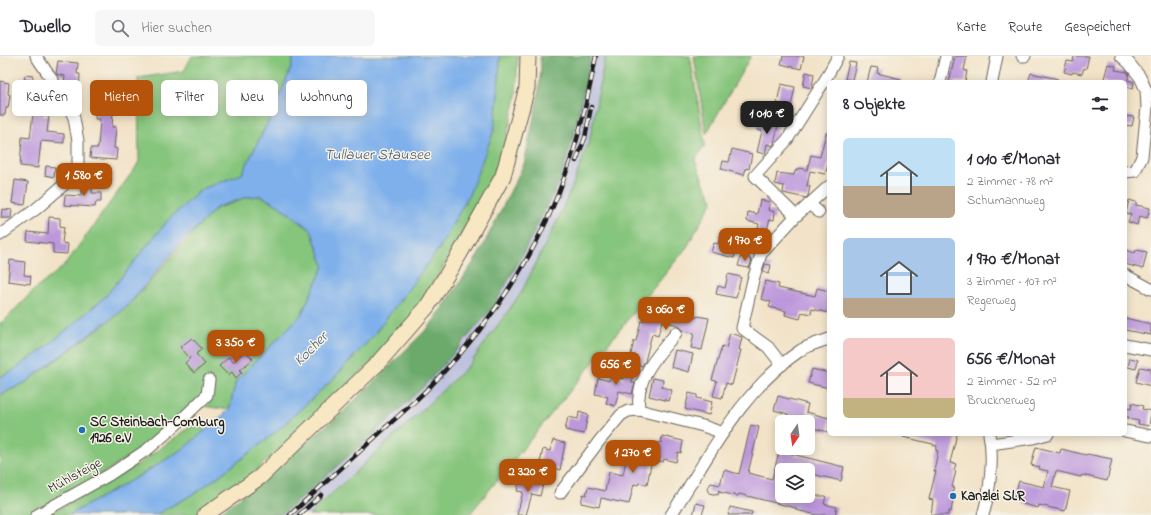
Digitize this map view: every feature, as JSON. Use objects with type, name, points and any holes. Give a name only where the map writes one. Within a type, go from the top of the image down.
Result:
[{"type":"street","points":[[0,234],[36,209],[67,182],[78,166],[78,142],[74,118],[67,102],[36,56]]},
{"type":"street","points":[[205,515],[260,477],[377,364],[427,308],[503,176],[527,88],[528,56]]},
{"type":"street","points":[[796,216],[755,176],[787,140],[825,80],[838,56]]},
{"type":"street","points":[[940,80],[946,56]]},
{"type":"street","points":[[992,80],[998,56]]},
{"type":"street","points":[[1121,56],[1129,63],[1140,77],[1146,90],[1147,107],[1142,156],[1135,171],[1127,172]]},
{"type":"street","points":[[782,365],[768,347],[742,328],[753,280],[761,254],[796,216],[827,188]]},
{"type":"street","points":[[809,204],[819,212]]},
{"type":"street","points":[[1127,276],[1151,289]]},
{"type":"street","points":[[639,410],[638,401],[643,377],[654,360],[676,333]]},
{"type":"street","points":[[671,515],[723,433],[749,398],[782,365],[802,349],[827,340]]},
{"type":"street","points":[[1127,344],[1151,350]]},
{"type":"street","name":"Mühlsteige","points":[[37,515],[109,475],[148,449],[207,395],[209,380]]},
{"type":"street","points":[[560,493],[600,440],[621,415],[628,411],[639,410],[704,426],[723,433]]},
{"type":"street","points":[[1127,431],[1151,436]]},
{"type":"street","points":[[983,515],[990,474],[990,439],[1032,438],[1040,436]]},
{"type":"shaded area","points":[[591,56],[605,56],[590,138],[575,180],[558,219],[521,293],[469,365],[309,515],[281,515],[365,442],[421,389],[493,307],[518,263],[560,180],[574,134]]},
{"type":"green space","points":[[192,56],[294,56],[291,68],[278,100],[278,80],[226,80],[226,116],[271,116],[242,174],[248,197],[261,196],[279,206],[311,230],[324,266],[301,315],[236,381],[229,410],[203,406],[131,457],[28,515],[0,515],[0,395],[26,382],[119,314],[129,305],[203,221],[217,208],[239,201],[234,177],[202,189],[169,219],[105,297],[44,349],[12,371],[0,377],[0,323],[4,321],[33,291],[64,266],[139,161],[138,116],[153,116],[153,80],[138,80],[138,78],[184,71]]},
{"type":"green space","points":[[500,56],[518,56],[516,97],[504,148],[485,193],[416,315],[385,350],[244,482],[196,515],[155,515],[197,492],[243,458],[276,432],[333,379],[372,337],[439,249],[469,195],[498,95]]},
{"type":"green space","points":[[540,56],[591,56],[574,134],[560,180],[518,263],[493,307],[421,389],[365,442],[281,515],[217,515],[344,411],[430,326],[478,256],[524,164],[538,97],[541,68]]},
{"type":"green space","points":[[605,56],[690,56],[705,145],[695,160],[704,184],[713,200],[687,247],[469,515],[309,515],[469,365],[521,293],[558,219],[575,180],[590,138]]},
{"type":"green space","points":[[694,56],[751,56],[706,134]]},
{"type":"green space","points":[[197,422],[205,431],[183,449],[139,476],[69,515],[48,515],[134,467]]},
{"type":"water","name":"Tullauer Stausee","points":[[294,56],[500,56],[494,130],[469,195],[439,249],[372,337],[333,379],[276,432],[197,492],[155,515],[69,515],[139,476],[183,449],[229,410],[236,381],[301,315],[324,266],[311,230],[279,206],[261,196],[248,197],[217,207],[181,243],[128,305],[118,313],[26,382],[0,395],[0,377],[12,371],[44,349],[105,297],[169,219],[202,189],[242,174],[271,116],[278,116],[278,100],[286,80],[286,116],[367,116],[367,80],[286,80]]},
{"type":"building","points":[[783,56],[804,56],[801,69],[781,64]]},
{"type":"building","points":[[955,56],[967,56],[964,70],[967,71],[965,80],[949,80]]},
{"type":"building","points":[[1074,56],[1089,56],[1086,69],[1084,68],[1082,74],[1064,72],[1067,61],[1073,62]]},
{"type":"building","points":[[58,61],[78,63],[77,74],[80,74],[80,80],[64,80],[65,76],[56,74]]},
{"type":"building","points":[[849,62],[856,63],[852,80],[845,79]]},
{"type":"building","points":[[1108,64],[1116,66],[1115,70],[1127,72],[1129,75],[1128,80],[1134,82],[1133,89],[1127,88],[1127,80],[1104,80]]},
{"type":"building","points":[[871,67],[878,68],[877,73],[901,79],[901,80],[868,80]]},
{"type":"building","points":[[806,72],[814,74],[812,88],[803,86]]},
{"type":"building","points":[[1031,73],[1058,79],[1058,80],[1029,80]]},
{"type":"building","points":[[25,75],[33,76],[33,80],[24,80]]},
{"type":"building","points":[[0,81],[9,83],[8,94],[10,95],[8,108],[6,108],[5,115],[0,115]]},
{"type":"building","points":[[781,84],[795,87],[791,106],[777,103]]},
{"type":"building","points":[[782,114],[791,116],[788,125],[780,123]]},
{"type":"building","points":[[33,116],[49,116],[47,132],[64,134],[64,143],[41,141],[38,168],[20,166],[22,137],[30,138]]},
{"type":"building","points":[[95,116],[113,116],[112,127],[116,127],[114,148],[117,149],[116,160],[90,158],[91,148],[98,148],[100,119],[95,119]]},
{"type":"building","points":[[1127,116],[1134,117],[1132,126],[1127,125]]},
{"type":"building","points":[[759,120],[778,125],[774,144],[773,146],[767,144],[765,154],[757,152],[762,131],[757,130]]},
{"type":"building","points":[[827,133],[827,168],[825,174],[810,171],[807,186],[810,186],[808,196],[806,198],[783,193],[784,186],[775,184],[777,173],[794,175],[795,171],[799,168],[807,170],[811,155],[820,157]]},
{"type":"building","points":[[732,149],[752,154],[749,169],[746,168],[744,175],[721,169],[723,161],[729,162]]},
{"type":"building","points":[[46,166],[55,167],[54,177],[45,175]]},
{"type":"building","points":[[15,180],[28,182],[25,205],[12,203]]},
{"type":"building","points":[[82,182],[93,183],[92,193],[101,193],[101,202],[96,202],[95,207],[64,205],[65,195],[81,196]]},
{"type":"building","points":[[760,200],[770,202],[768,210],[775,212],[774,220],[770,219],[766,235],[757,233],[759,224],[747,221],[748,212],[757,214]]},
{"type":"building","points":[[1129,200],[1136,202],[1136,205],[1150,208],[1147,218],[1139,216],[1137,225],[1128,222],[1131,214],[1127,213]]},
{"type":"building","points":[[2,209],[12,210],[11,218],[1,218]]},
{"type":"building","points":[[49,217],[60,218],[60,226],[64,227],[62,243],[68,244],[67,254],[53,253],[53,244],[27,241],[28,232],[48,234]]},
{"type":"building","points":[[727,232],[734,234],[732,240],[738,241],[734,258],[711,252],[714,243],[718,244],[720,236],[725,237]]},
{"type":"building","points":[[1136,250],[1147,252],[1143,269],[1127,265],[1127,251],[1135,253]]},
{"type":"building","points":[[741,256],[752,260],[749,268],[738,266]]},
{"type":"building","points":[[10,260],[25,262],[24,275],[31,276],[30,284],[8,281]]},
{"type":"building","points":[[765,264],[771,265],[769,274],[763,272]]},
{"type":"building","points":[[728,274],[741,277],[736,298],[716,294],[718,286],[725,288]]},
{"type":"building","points":[[766,281],[779,284],[778,288],[815,296],[817,288],[827,290],[827,313],[812,309],[811,314],[802,312],[800,319],[785,315],[786,311],[769,307],[771,302],[761,299]]},
{"type":"building","points":[[648,304],[657,306],[656,310],[696,318],[697,316],[709,318],[702,350],[691,348],[694,333],[683,331],[678,325],[662,321],[658,336],[652,334],[645,361],[642,366],[629,363],[634,341],[636,341],[641,321],[643,322]]},
{"type":"building","points":[[1127,318],[1151,324],[1151,335],[1127,330]]},
{"type":"building","points":[[730,333],[742,337],[739,350],[741,350],[732,385],[726,383],[722,398],[713,396],[717,381],[712,380],[722,346],[726,348]]},
{"type":"building","points":[[192,338],[202,349],[196,354],[205,364],[194,373],[185,363],[190,358],[180,347]]},
{"type":"building","points":[[675,350],[693,354],[689,372],[671,367]]},
{"type":"building","points":[[245,351],[253,359],[240,370],[242,372],[236,378],[232,372],[228,375],[219,366],[229,357],[233,362]]},
{"type":"building","points":[[1130,358],[1138,360],[1136,369],[1128,367]]},
{"type":"building","points":[[627,364],[635,366],[632,383],[635,383],[632,394],[619,391],[615,406],[606,403],[608,397],[595,394],[598,378],[609,381],[611,376],[623,379]]},
{"type":"building","points":[[1140,367],[1151,369],[1151,386],[1136,382]]},
{"type":"building","points":[[812,369],[827,373],[827,388],[808,383]]},
{"type":"building","points":[[653,378],[663,380],[662,387],[672,390],[669,401],[649,396]]},
{"type":"building","points":[[689,393],[697,395],[697,398],[712,402],[709,415],[685,409]]},
{"type":"building","points":[[778,396],[808,404],[806,412],[827,417],[827,432],[815,429],[815,415],[788,414],[774,410]]},
{"type":"building","points":[[1132,403],[1143,406],[1142,409],[1151,411],[1149,426],[1138,424],[1139,421],[1128,419],[1127,408],[1131,409]]},
{"type":"building","points":[[579,412],[588,415],[584,434],[565,430],[568,417],[578,419]]},
{"type":"building","points":[[751,425],[759,427],[748,473],[772,479],[775,467],[775,503],[739,494],[738,496],[719,492],[719,490],[718,495],[709,493],[707,489],[711,483],[720,485],[724,470],[739,474]]},
{"type":"building","points":[[662,436],[683,441],[681,453],[678,452],[676,462],[664,459],[663,462],[652,459],[647,485],[639,483],[638,485],[634,484],[629,504],[601,498],[599,507],[581,503],[583,494],[586,495],[588,487],[605,491],[609,472],[623,475],[626,460],[628,461],[630,453],[647,457],[652,446],[655,447],[657,442],[661,443]]},
{"type":"building","points":[[957,436],[950,463],[956,464],[954,470],[956,471],[952,487],[954,487],[951,500],[953,500],[951,512],[949,511],[948,515],[931,515],[933,500],[929,499],[936,471],[934,471],[938,451],[936,451],[937,446],[903,437]]},
{"type":"building","points":[[553,440],[565,443],[560,470],[540,463],[543,449],[550,451]]},
{"type":"building","points":[[1036,447],[1060,453],[1061,449],[1112,459],[1107,481],[1056,471],[1052,487],[1070,491],[1065,511],[1039,505],[1038,508],[1023,504],[1024,501],[1014,499],[1019,481],[1044,487],[1048,471],[1031,465]]},
{"type":"building","points":[[778,455],[796,455],[844,467],[841,481],[815,475],[815,463],[776,463]]},
{"type":"building","points":[[521,474],[528,476],[528,480],[543,484],[540,496],[532,494],[526,515],[517,515],[523,492],[517,491]]},
{"type":"building","points":[[815,496],[826,496],[824,504],[837,507],[835,515],[817,515],[796,510],[796,508],[776,503],[815,503]]},
{"type":"building","points":[[696,503],[705,505],[702,515],[693,515]]},
{"type":"building","points":[[730,507],[752,512],[751,515],[728,515]]},
{"type":"railway","points":[[290,515],[433,384],[478,331],[513,282],[542,229],[566,173],[580,130],[596,56]]},
{"type":"railway","points":[[576,161],[585,138],[591,107]]},
{"type":"railway","points":[[299,515],[321,495]]},
{"type":"place","name":"SC Steinbach-Comburg 1926 e.V","points":[[82,430]]},
{"type":"place","name":"Kanzlei SLR","points":[[953,496]]},
{"type":"water label","name":"Kocher","points":[[311,349]]}]
